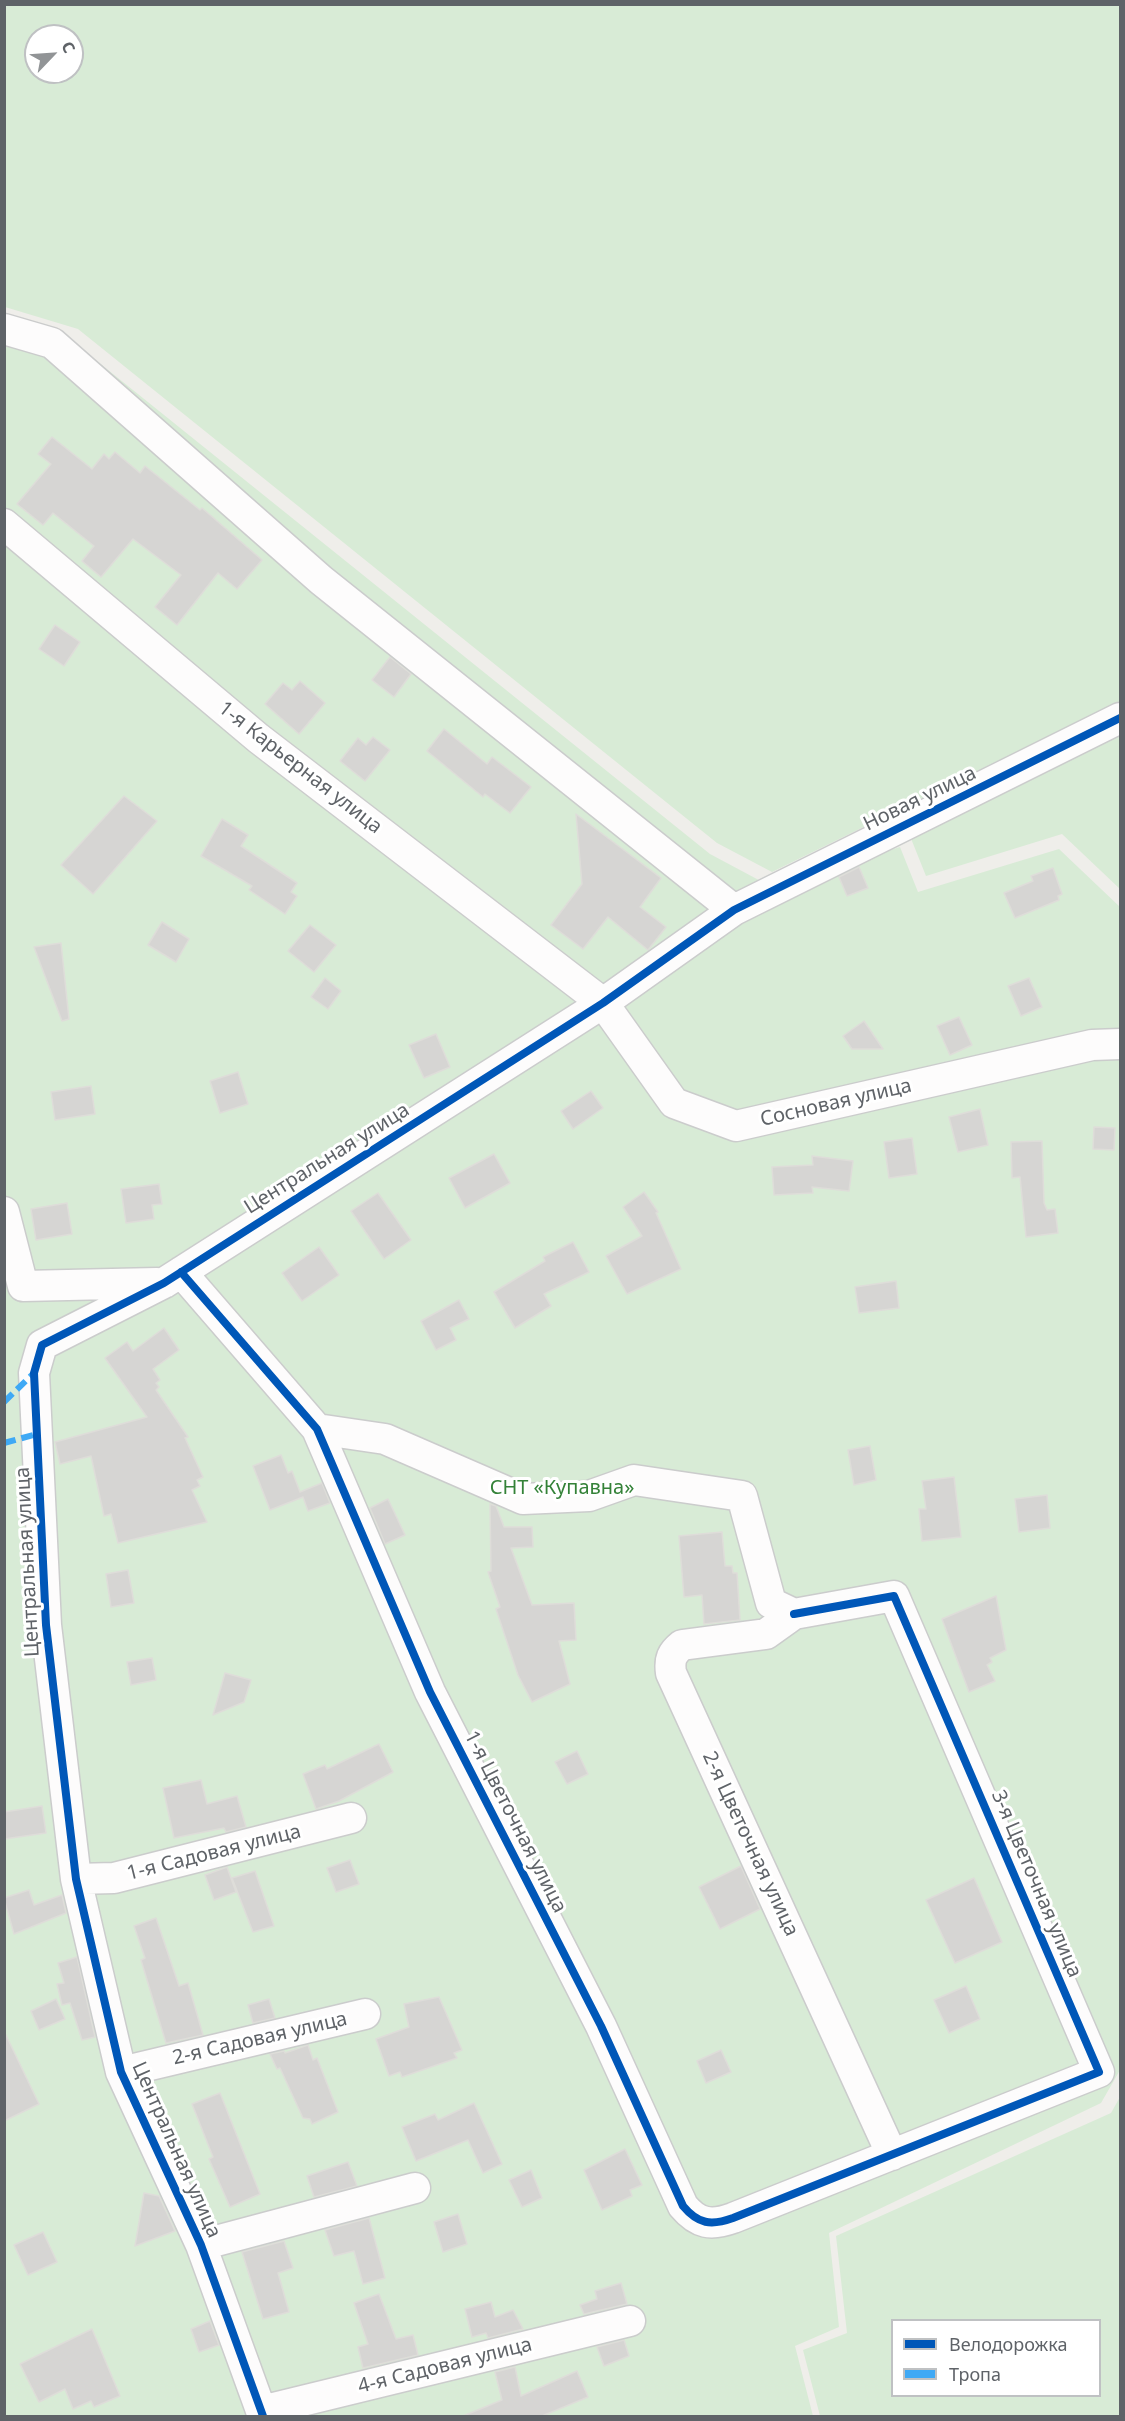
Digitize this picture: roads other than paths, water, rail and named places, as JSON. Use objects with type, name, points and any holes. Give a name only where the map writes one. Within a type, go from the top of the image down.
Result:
[{"type":"street","points":[[4,330],[52,343],[321,580],[734,910]]},
{"type":"street","name":"1-я Карьерная улица","points":[[4,524],[258,738],[603,1003]]},
{"type":"street","name":"Новая улица","points":[[734,910],[1120,718]]},
{"type":"street","name":"Центральная улица","points":[[262,2414],[201,2245],[121,2072],[76,1879],[46,1625],[34,1373],[42,1345],[172,1277],[603,1003],[734,910]]},
{"type":"street","name":"Сосновая улица","points":[[603,1003],[674,1103],[736,1126],[1092,1045],[1120,1044]]},
{"type":"street","points":[[4,1212],[14,1281],[172,1277]]},
{"type":"street","name":"1-я Цветочная улица","points":[[172,1277],[317,1429],[430,1692],[601,2026],[683,2206],[692,2217],[705,2223],[718,2223],[892,2155]]},
{"type":"street","points":[[317,1429],[385,1439],[523,1500],[589,1496],[634,1480],[742,1496],[771,1603],[795,1614]]},
{"type":"street","name":"3-я Цветочная улица","points":[[795,1614],[894,1596],[1099,2072],[892,2155]]},
{"type":"street","name":"2-я Цветочная улица","points":[[795,1614],[766,1634],[682,1645],[673,1652],[670,1662],[671,1673],[892,2155]]},
{"type":"street","name":"1-я Садовая улица","points":[[76,1879],[114,1878],[351,1818]]},
{"type":"street","name":"2-я Садовая улица","points":[[121,2072],[365,2014]]},
{"type":"street","points":[[201,2245],[415,2188]]},
{"type":"street","name":"4-я Садовая улица","points":[[262,2414],[630,2321]]},
{"type":"park label","name":"СНТ «Купавна»","points":[[562,1488]]}]
